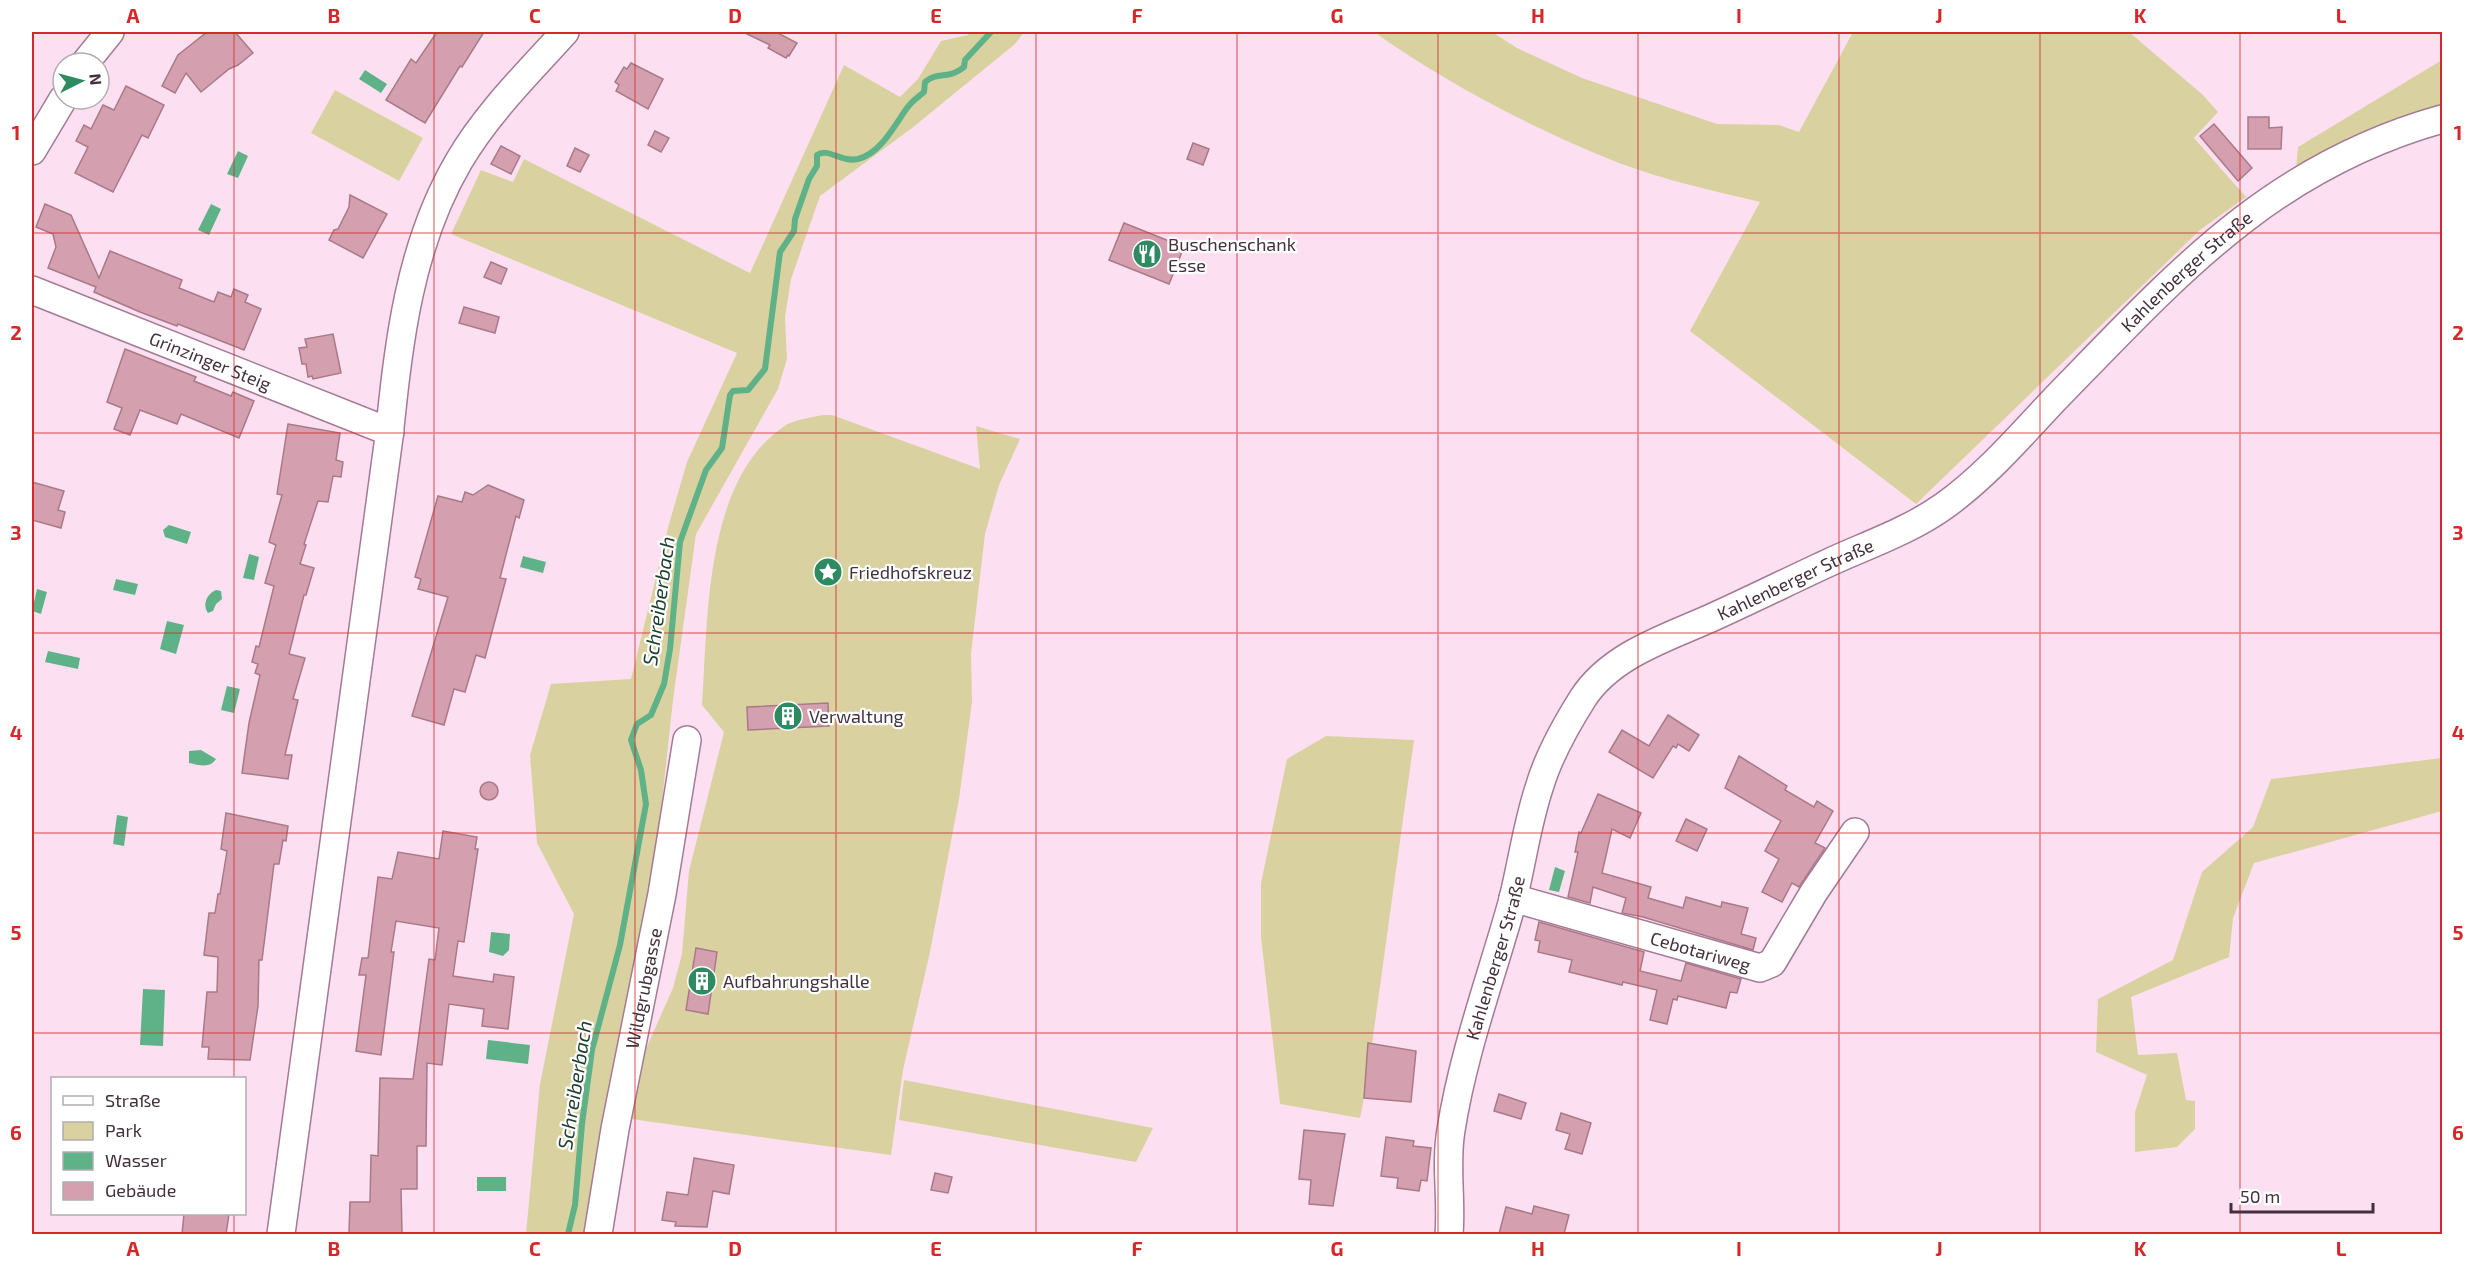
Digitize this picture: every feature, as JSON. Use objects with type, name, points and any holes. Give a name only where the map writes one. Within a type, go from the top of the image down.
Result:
[{"type":"street","points":[[95,51],[110,32]]},
{"type":"street","points":[[281,1234],[390,432],[403,314],[411,282],[438,201],[459,161],[479,130],[502,101],[565,32]]},
{"type":"street","points":[[32,151],[56,111]]},
{"type":"street","name":"Kahlenberger Straße","points":[[1449,1234],[1448,1154],[1451,1128],[1468,1055],[1513,898],[1539,786],[1552,754],[1583,698],[1604,672],[1654,644],[1885,538],[1943,507],[1991,465],[2156,295],[2230,228],[2285,188],[2331,163],[2408,129],[2442,119]]},
{"type":"street","name":"Grinzinger Steig","points":[[32,290],[390,432]]},
{"type":"street","name":"Wildgrubgasse","points":[[598,1234],[615,1128],[662,894],[687,740]]},
{"type":"street","name":"Cebotariweg","points":[[1513,898],[1760,969],[1772,963],[1814,892],[1855,832]]},
{"type":"green space","points":[[970,32],[1024,32],[1015,44],[912,128],[820,196],[791,279],[785,317],[787,359],[778,389],[696,534],[673,700],[656,857],[585,1234],[526,1234],[540,1084],[574,914],[537,843],[530,755],[551,684],[631,679],[669,524],[687,462],[737,353],[451,234],[481,170],[513,182],[524,159],[750,273],[844,65],[900,97],[918,79],[941,41],[968,35]]},
{"type":"green space","points":[[1374,32],[1492,32],[1517,48],[1582,78],[1717,124],[1779,125],[1799,132],[1853,32],[2129,32],[2203,95],[2218,112],[2194,138],[2246,197],[2200,230],[1916,504],[1690,331],[1760,202],[1654,175],[1555,136],[1462,88]]},
{"type":"green space","points":[[2442,60],[2442,109],[2296,170],[2298,147]]},
{"type":"green space","points":[[335,90],[423,138],[399,181],[311,133]]},
{"type":"green space","points":[[832,415],[980,469],[976,426],[1020,439],[999,485],[985,534],[971,654],[972,702],[959,799],[930,952],[903,1070],[891,1155],[631,1119],[637,1069],[673,988],[682,954],[689,871],[724,732],[702,705],[709,594],[724,516],[738,482],[757,451],[787,424]]},
{"type":"green space","points":[[1326,736],[1414,740],[1372,1044],[1368,1044],[1364,1098],[1360,1118],[1280,1104],[1261,937],[1261,883],[1287,759]]},
{"type":"green space","points":[[2442,758],[2442,811],[2254,863],[2233,918],[2229,957],[2131,997],[2138,1055],[2177,1053],[2186,1100],[2195,1101],[2195,1129],[2177,1147],[2135,1152],[2135,1112],[2147,1075],[2096,1052],[2098,999],[2173,960],[2202,872],[2253,827],[2271,779]]},
{"type":"green space","points":[[904,1080],[1153,1128],[1136,1162],[899,1120]]},
{"type":"water","points":[[365,70],[387,84],[381,93],[359,79]]},
{"type":"water","points":[[238,151],[248,156],[238,178],[227,174]]},
{"type":"water","points":[[211,204],[221,209],[209,235],[198,230]]},
{"type":"water","points":[[169,525],[191,532],[187,544],[165,537],[163,530]]},
{"type":"water","points":[[249,554],[259,557],[254,580],[243,578]]},
{"type":"water","points":[[523,556],[546,562],[543,573],[520,567]]},
{"type":"water","points":[[116,579],[138,584],[135,595],[113,590]]},
{"type":"water","points":[[37,589],[47,592],[41,614],[32,611]]},
{"type":"water","points":[[216,590],[221,591],[222,599],[213,611],[208,613],[205,606],[206,600]]},
{"type":"water","points":[[167,621],[184,625],[176,654],[160,649]]},
{"type":"water","points":[[48,651],[80,658],[78,669],[45,662]]},
{"type":"water","points":[[227,686],[240,689],[234,713],[221,710]]},
{"type":"water","points":[[201,750],[216,759],[207,765],[189,763],[189,751]]},
{"type":"water","points":[[117,815],[128,817],[124,846],[113,844]]},
{"type":"water","points":[[1555,867],[1565,871],[1559,892],[1549,890]]},
{"type":"water","points":[[491,932],[510,934],[509,950],[503,956],[489,952]]},
{"type":"water","points":[[143,989],[165,990],[163,1046],[140,1045]]},
{"type":"water","points":[[488,1040],[530,1045],[528,1064],[486,1059]]},
{"type":"water","points":[[477,1177],[506,1177],[506,1191],[477,1191]]},
{"type":"building","points":[[207,32],[235,32],[253,53],[201,92],[186,73],[175,93],[162,86],[178,55]]},
{"type":"building","points":[[437,32],[484,32],[425,123],[386,100],[411,59],[416,63]]},
{"type":"building","points":[[743,32],[776,32],[797,43],[786,58],[768,48],[770,45]]},
{"type":"building","points":[[631,63],[663,79],[648,109],[616,91],[619,85],[615,82],[624,67],[627,69]]},
{"type":"building","points":[[126,86],[164,105],[148,138],[142,135],[113,192],[75,173],[88,147],[76,141],[84,125],[91,129],[100,111],[114,110]]},
{"type":"building","points":[[2248,117],[2269,117],[2269,128],[2282,127],[2281,149],[2248,149]]},
{"type":"building","points":[[2214,124],[2252,168],[2238,181],[2200,136]]},
{"type":"building","points":[[655,131],[669,138],[661,152],[648,145]]},
{"type":"building","points":[[1193,143],[1209,149],[1203,165],[1187,159]]},
{"type":"building","points":[[501,146],[520,156],[511,174],[491,164]]},
{"type":"building","points":[[575,148],[589,155],[580,172],[567,166]]},
{"type":"building","points":[[350,195],[387,214],[363,258],[329,240],[334,230],[338,229],[349,207]]},
{"type":"building","points":[[45,204],[71,215],[99,278],[110,251],[182,280],[179,288],[214,302],[218,292],[231,297],[234,289],[248,295],[245,302],[261,309],[244,350],[140,312],[94,292],[96,287],[48,268],[56,247],[53,234],[36,227]]},
{"type":"building","name":"Buschenschank Esse","points":[[1124,223],[1184,247],[1169,284],[1109,260]]},
{"type":"building","points":[[491,262],[507,269],[501,284],[484,277]]},
{"type":"building","points":[[464,307],[499,317],[495,333],[459,323]]},
{"type":"building","points":[[333,334],[341,373],[313,379],[312,376],[308,377],[306,364],[302,364],[299,348],[307,347],[305,339]]},
{"type":"building","points":[[125,349],[196,377],[194,381],[231,396],[233,392],[254,401],[239,438],[181,414],[177,424],[140,410],[130,435],[114,429],[122,408],[107,402]]},
{"type":"building","points":[[288,424],[340,433],[336,460],[343,462],[341,477],[333,476],[328,502],[318,501],[300,564],[314,568],[306,595],[304,595],[289,654],[305,658],[293,699],[298,700],[285,755],[292,755],[288,779],[242,773],[249,723],[260,675],[255,673],[258,664],[252,662],[256,646],[259,647],[274,586],[265,583],[276,545],[269,542],[282,495],[277,494]]},
{"type":"building","points":[[32,482],[64,491],[58,510],[65,512],[61,528],[32,520]]},
{"type":"building","points":[[488,485],[524,500],[519,518],[516,516],[500,578],[506,579],[485,658],[476,655],[465,692],[454,689],[444,725],[412,716],[448,597],[418,589],[421,579],[415,577],[438,496],[462,502],[465,492],[473,495]]},
{"type":"building","name":"Verwaltung","points":[[828,703],[829,726],[748,730],[747,707]]},
{"type":"building","points":[[1668,715],[1699,735],[1689,751],[1678,744],[1676,748],[1673,746],[1653,778],[1609,752],[1622,730],[1649,746]]},
{"type":"building","points":[[1739,756],[1787,786],[1785,790],[1814,807],[1817,801],[1833,811],[1815,843],[1825,848],[1799,887],[1792,883],[1782,902],[1762,892],[1779,859],[1765,851],[1781,821],[1725,788]]},
{"type":"building","points":[[489,782],[495,785],[498,791],[495,797],[489,800],[483,797],[480,791],[483,785]]},
{"type":"building","points":[[1598,794],[1641,813],[1630,838],[1612,829],[1602,873],[1651,887],[1648,898],[1683,908],[1686,897],[1721,907],[1722,902],[1748,908],[1741,934],[1756,938],[1753,950],[1643,917],[1622,913],[1626,898],[1593,887],[1590,903],[1568,897],[1578,852],[1575,852],[1579,832],[1581,833]]},
{"type":"building","points":[[226,813],[288,826],[279,864],[274,864],[262,960],[259,960],[258,1006],[250,1060],[208,1059],[209,1047],[202,1047],[207,992],[217,992],[218,957],[204,955],[209,913],[215,913],[227,851],[221,849]]},
{"type":"building","points":[[1686,819],[1707,829],[1697,851],[1676,841]]},
{"type":"building","points":[[443,831],[477,837],[475,849],[478,849],[464,942],[458,941],[453,976],[493,982],[494,974],[514,977],[508,1029],[482,1026],[484,1009],[449,1004],[442,1065],[427,1063],[426,1146],[417,1146],[417,1189],[401,1189],[402,1234],[349,1234],[350,1202],[370,1202],[371,1155],[378,1156],[380,1078],[413,1079],[429,959],[435,960],[439,928],[396,921],[381,1055],[356,1051],[366,975],[359,975],[362,958],[368,958],[378,877],[392,879],[398,852],[439,859]]},
{"type":"building","points":[[1539,922],[1644,952],[1640,971],[1681,981],[1686,963],[1741,979],[1737,993],[1730,992],[1726,1008],[1678,996],[1677,1000],[1673,999],[1667,1024],[1650,1020],[1657,990],[1623,982],[1622,985],[1569,972],[1572,960],[1538,952],[1540,941],[1535,940]]},
{"type":"building","name":"Aufbahrungshalle","points":[[696,948],[717,952],[708,1014],[686,1010]]},
{"type":"building","points":[[1368,1043],[1416,1051],[1411,1102],[1364,1098]]},
{"type":"building","points":[[1499,1094],[1526,1103],[1521,1119],[1494,1111]]},
{"type":"building","points":[[1561,1113],[1591,1123],[1582,1154],[1565,1149],[1570,1134],[1556,1130]]},
{"type":"building","points":[[1304,1130],[1345,1134],[1333,1206],[1309,1204],[1311,1180],[1299,1179]]},
{"type":"building","points":[[1386,1137],[1414,1141],[1413,1146],[1431,1148],[1427,1181],[1421,1180],[1419,1191],[1397,1188],[1398,1178],[1381,1176]]},
{"type":"building","points":[[694,1158],[734,1165],[729,1194],[713,1191],[707,1227],[675,1226],[676,1222],[662,1220],[667,1192],[688,1195]]},
{"type":"building","points":[[935,1173],[952,1177],[948,1193],[931,1190]]},
{"type":"building","points":[[1534,1206],[1569,1215],[1564,1234],[1499,1234],[1506,1207],[1532,1214]]},
{"type":"building","points":[[184,1215],[229,1215],[226,1234],[182,1234]]},
{"type":"waterway","name":"Schreiberbach","points":[[568,1234],[575,1205],[582,1124],[592,1050],[620,945],[646,804],[641,770],[631,740],[637,724],[651,715],[664,684],[670,649],[680,542],[706,470],[722,448],[730,395],[733,391],[748,390],[765,369],[780,252],[794,231],[795,219],[809,179],[817,166],[817,155],[826,153],[852,160],[874,151],[909,106],[924,92],[925,82],[934,77],[959,71],[964,67],[965,60],[991,32]]},
{"type":"place","name":"Buschenschank Esse","points":[[1147,254]]},
{"type":"place","name":"Friedhofskreuz","points":[[828,572]]},
{"type":"place","name":"Verwaltung","points":[[788,716]]},
{"type":"place","name":"Aufbahrungshalle","points":[[702,981]]}]
